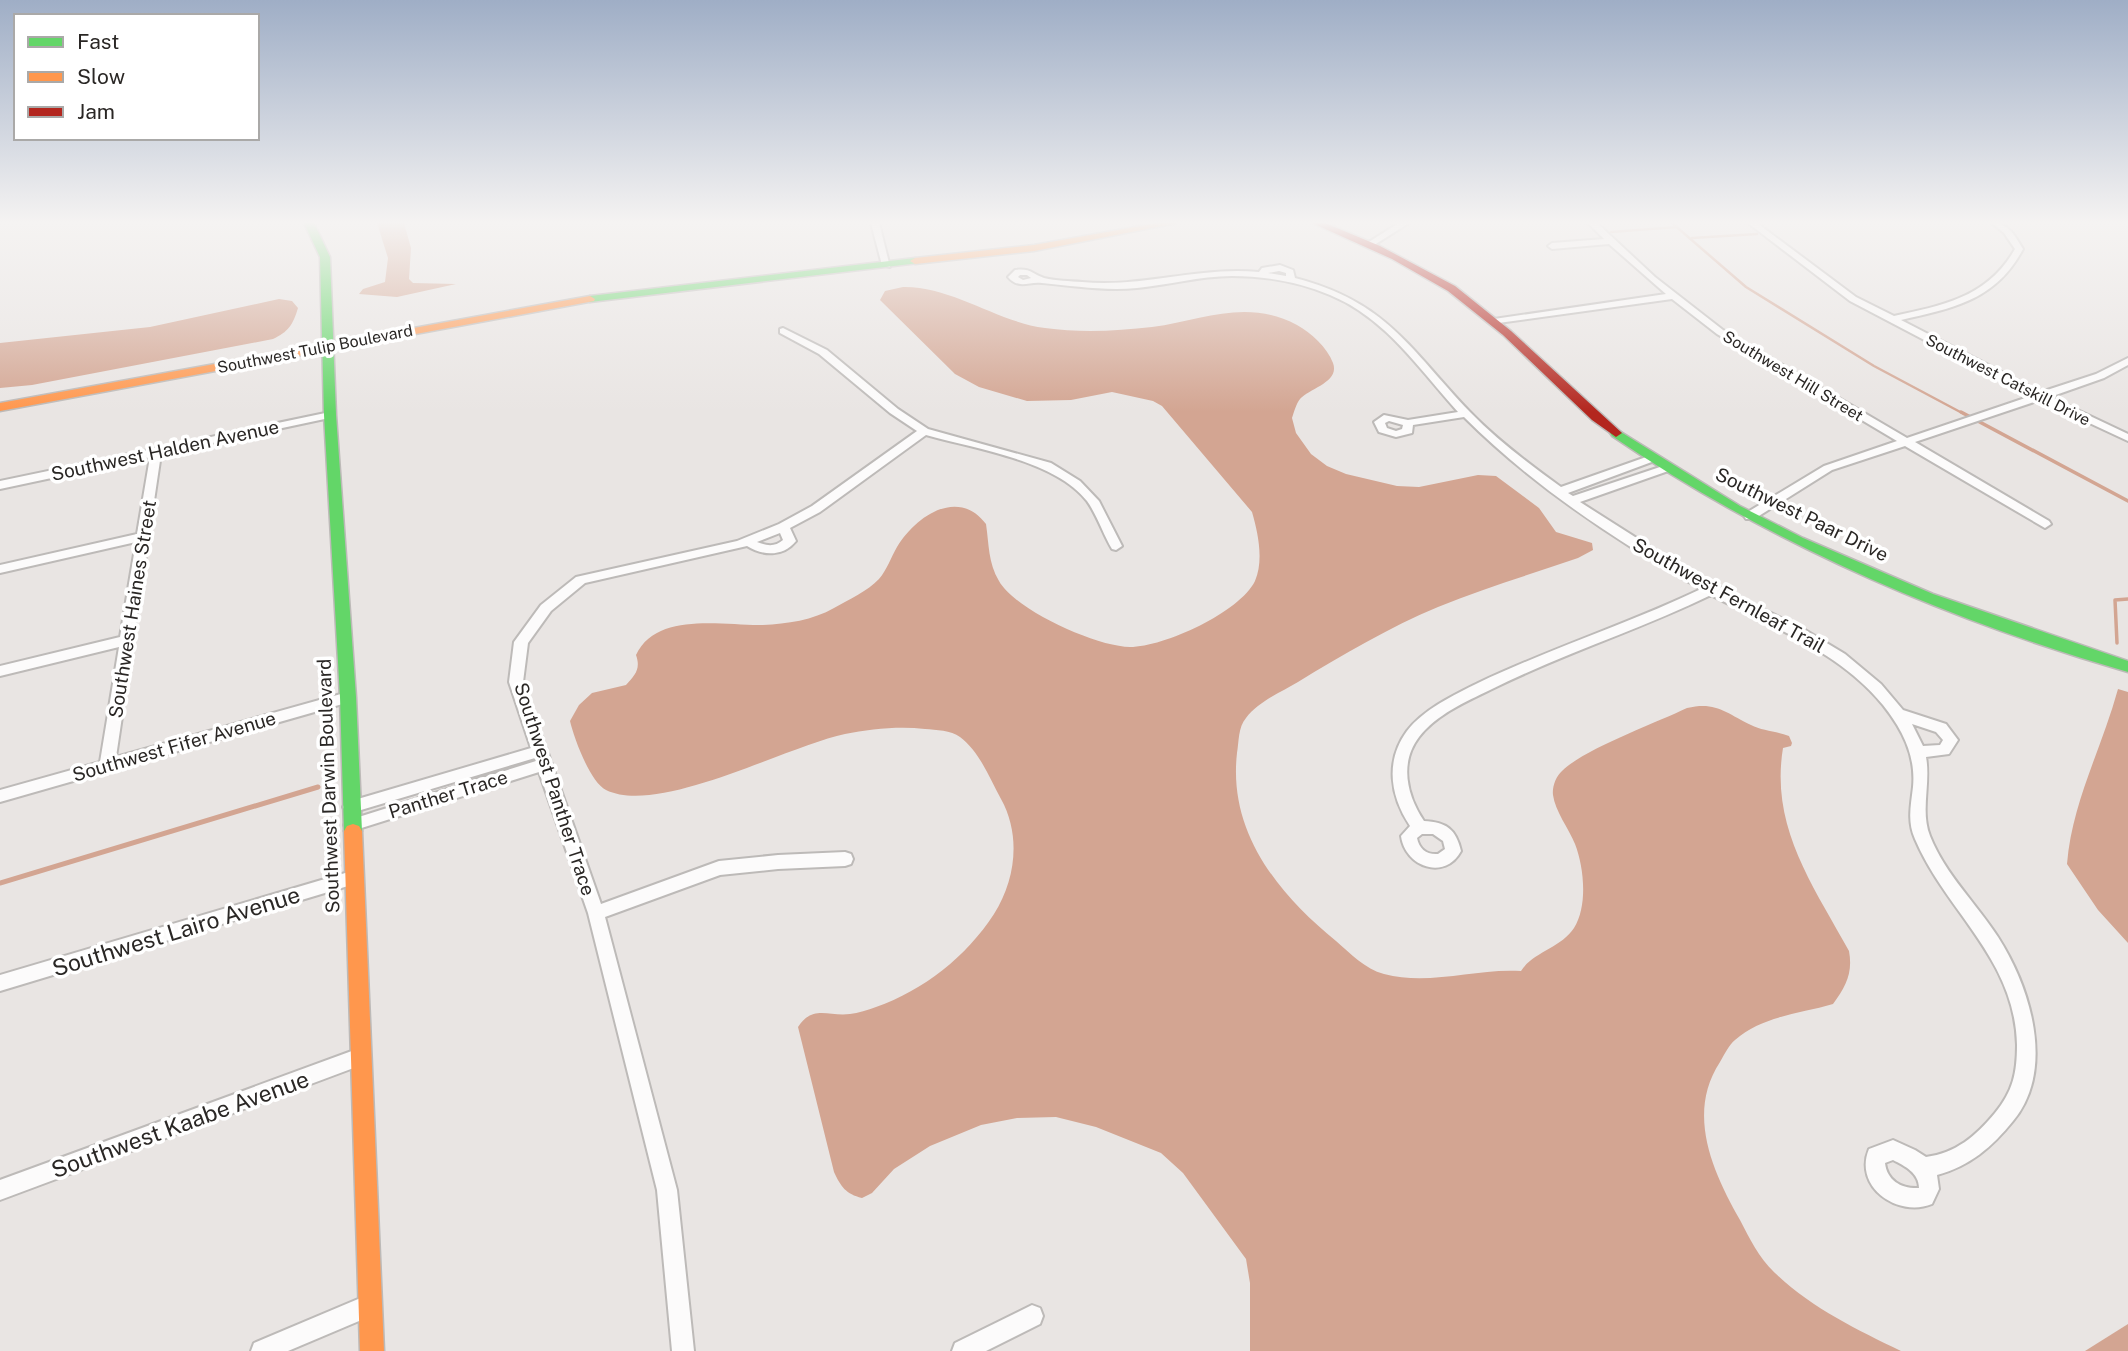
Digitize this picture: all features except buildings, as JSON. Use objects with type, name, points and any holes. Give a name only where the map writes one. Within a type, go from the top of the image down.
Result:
[{"type":"street","name":"Southwest Darwin Boulevard","points":[[327,286],[330,415],[348,696],[352,878],[372,1351]]},
{"type":"street","name":"Southwest Tulip Boulevard","points":[[0,407],[612,295],[694,286]]},
{"type":"street","name":"Southwest Fernleaf Trail","points":[[1313,286],[1334,292],[1382,323],[1465,414],[1565,496],[1711,589],[1826,647],[1872,684],[1898,714],[1917,751],[1921,774],[1915,805],[1920,832],[1938,870],[1990,940],[2010,975],[2027,1049],[2025,1078],[2017,1102],[1983,1143],[1952,1163],[1922,1168]]},
{"type":"street","name":"Southwest Paar Drive","points":[[1447,286],[1494,322],[1597,419],[1668,468],[1750,516],[1920,594],[2024,634],[2128,667]]},
{"type":"street","name":"Southwest Hill Street","points":[[1662,286],[1769,363],[2045,524]]},
{"type":"street","name":"Southwest Catskill Drive","points":[[1835,286],[1890,320],[2128,438]]},
{"type":"street","points":[[1890,320],[1976,295],[1991,286]]},
{"type":"street","points":[[1494,322],[1673,296]]},
{"type":"street","points":[[783,331],[822,352],[894,411],[924,431],[1046,465],[1076,483],[1093,501],[1116,546]]},
{"type":"street","points":[[1750,516],[1828,468],[2100,376],[2128,361]]},
{"type":"street","points":[[1408,423],[1465,414]]},
{"type":"street","name":"Southwest Halden Avenue","points":[[0,485],[330,415]]},
{"type":"street","name":"Southwest Panther Trace","points":[[683,1351],[667,1190],[596,913],[516,682],[521,642],[546,608],[581,580],[748,541],[783,527],[816,509],[924,431]]},
{"type":"street","name":"Southwest Haines Street","points":[[107,766],[156,452]]},
{"type":"street","points":[[1565,496],[1653,458]]},
{"type":"street","points":[[1565,496],[1668,468]]},
{"type":"street","points":[[0,569],[142,537]]},
{"type":"street","points":[[1419,827],[1403,802],[1399,762],[1413,734],[1428,718],[1506,675],[1711,589]]},
{"type":"street","points":[[0,671],[127,640]]},
{"type":"street","name":"Southwest Fifer Avenue","points":[[0,796],[348,696]]},
{"type":"street","points":[[1898,714],[1941,728],[1951,740],[1944,750],[1917,751]]},
{"type":"street","name":"Panther Trace","points":[[352,825],[464,782],[543,757]]},
{"type":"street","name":"Panther Trace","points":[[351,807],[464,782]]},
{"type":"street","points":[[596,913],[719,869],[778,862],[845,859]]},
{"type":"street","name":"Southwest Lairo Avenue","points":[[0,983],[352,878]]},
{"type":"street","name":"Southwest Kaabe Avenue","points":[[0,1190],[360,1057]]},
{"type":"street","points":[[262,1351],[370,1305]]},
{"type":"street","points":[[963,1351],[1032,1316]]},
{"type":"shaded area","points":[[372,286],[447,286],[397,297],[359,294],[363,289]]},
{"type":"shaded area","points":[[903,287],[939,292],[1009,319],[1058,330],[1139,328],[1225,313],[1260,313],[1278,317],[1313,336],[1327,351],[1333,363],[1332,375],[1300,399],[1292,418],[1296,433],[1311,454],[1327,466],[1346,474],[1397,486],[1419,487],[1478,475],[1496,476],[1539,508],[1556,532],[1592,543],[1593,550],[1578,558],[1455,600],[1384,632],[1270,698],[1251,712],[1243,722],[1237,753],[1236,782],[1249,835],[1261,859],[1277,882],[1315,923],[1370,968],[1384,974],[1418,978],[1521,971],[1533,959],[1568,935],[1574,928],[1581,909],[1581,864],[1575,844],[1556,807],[1553,789],[1560,773],[1586,754],[1687,708],[1697,706],[1721,709],[1755,727],[1789,736],[1792,743],[1791,746],[1783,748],[1781,777],[1789,830],[1809,879],[1849,951],[1849,973],[1833,1004],[1769,1021],[1735,1040],[1710,1082],[1704,1122],[1707,1142],[1730,1202],[1755,1248],[1769,1267],[1803,1297],[1851,1326],[1901,1351],[1250,1351],[1250,1283],[1246,1259],[1183,1173],[1161,1153],[1096,1127],[1056,1117],[1017,1118],[981,1125],[930,1146],[894,1169],[872,1193],[862,1198],[845,1189],[834,1172],[798,1027],[804,1020],[816,1014],[850,1014],[894,1000],[942,970],[983,930],[1007,886],[1013,857],[1007,813],[984,766],[967,743],[952,733],[915,728],[885,728],[820,741],[690,787],[658,794],[629,796],[606,790],[589,769],[570,721],[579,705],[592,693],[626,685],[636,672],[636,655],[646,641],[659,632],[692,624],[781,624],[809,618],[834,608],[879,579],[897,547],[915,525],[938,510],[951,507],[975,513],[986,524],[993,567],[999,581],[1022,604],[1078,634],[1116,645],[1130,647],[1162,641],[1218,616],[1247,593],[1258,573],[1260,555],[1252,512],[1162,406],[1153,401],[1112,392],[1071,400],[1027,401],[979,387],[955,374],[880,300],[885,291]]},
{"type":"shaded area","points":[[279,299],[292,301],[298,308],[289,327],[273,339],[32,385],[0,388],[0,343],[150,327]]},
{"type":"shaded area","points":[[2118,689],[2128,692],[2128,943],[2098,910],[2067,864],[2081,797]]},
{"type":"shaded area","points":[[2128,1324],[2128,1351],[2085,1351]]},
{"type":"waterway","points":[[1745,286],[1874,366],[1964,414]]},
{"type":"waterway","points":[[1961,412],[2128,501]]},
{"type":"waterway","points":[[2117,643],[2115,600],[2128,599]]},
{"type":"waterway","points":[[0,883],[318,787]]},
{"type":"traffic: fast","points":[[326,286],[330,415],[348,697],[353,831]]},
{"type":"traffic: fast","points":[[590,299],[701,286]]},
{"type":"traffic: fast","points":[[1616,433],[1735,509],[1798,541],[1928,597],[2128,667]]},
{"type":"traffic: slow","points":[[0,407],[590,299]]},
{"type":"traffic: slow","points":[[353,831],[372,1351]]},
{"type":"traffic: jam","points":[[1448,286],[1507,333],[1578,401],[1616,433]]}]
